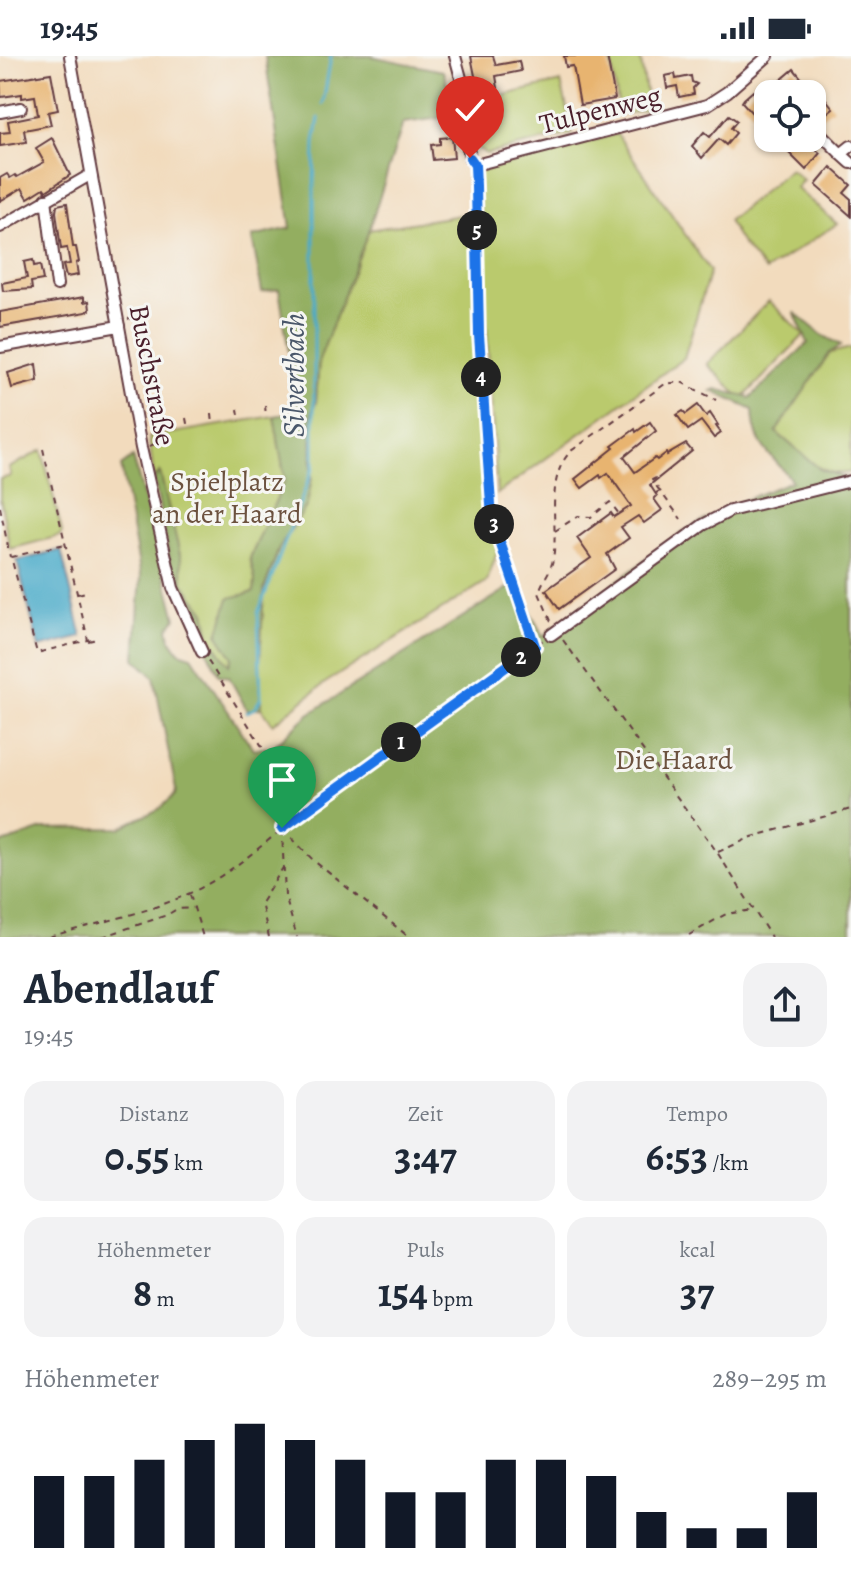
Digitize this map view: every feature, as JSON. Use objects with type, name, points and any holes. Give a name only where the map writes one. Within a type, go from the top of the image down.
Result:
[{"type":"street","name":"Buschstraße","points":[[70,56],[141,448],[173,588],[202,652]]},
{"type":"street","points":[[455,56],[461,69],[465,93],[460,108],[470,158],[475,165]]},
{"type":"street","name":"Tulpenweg","points":[[475,165],[707,105],[768,56]]},
{"type":"street","points":[[0,112],[21,108]]},
{"type":"street","points":[[826,139],[851,163]]},
{"type":"street","points":[[841,154],[851,146]]},
{"type":"street","points":[[0,227],[90,175]]},
{"type":"street","points":[[46,199],[57,285]]},
{"type":"street","points":[[0,347],[119,323]]},
{"type":"street","points":[[554,633],[703,525],[730,511],[851,481]]},
{"type":"path","points":[[49,937],[190,894],[249,857],[282,828],[535,646],[492,518],[479,335],[475,165]]},
{"type":"path","points":[[119,323],[143,317]]},
{"type":"path","points":[[716,400],[681,382],[665,384],[562,460],[553,521],[553,560],[539,593],[554,633],[717,852],[771,937]]},
{"type":"path","points":[[290,400],[292,413]]},
{"type":"path","points":[[265,405],[266,417]]},
{"type":"path","points":[[238,409],[240,421]]},
{"type":"path","points":[[212,414],[213,425]]},
{"type":"path","points":[[186,418],[188,429]]},
{"type":"path","points":[[141,448],[158,443],[162,434],[160,422]]},
{"type":"path","points":[[43,449],[88,640]]},
{"type":"path","points":[[656,478],[652,480],[681,519]]},
{"type":"path","points":[[656,493],[660,491]]},
{"type":"path","points":[[554,532],[578,516],[591,517],[610,502],[619,514]]},
{"type":"path","points":[[0,507],[37,653],[98,639]]},
{"type":"path","points":[[11,557],[65,544]]},
{"type":"path","points":[[77,594],[86,592]]},
{"type":"path","points":[[202,652],[304,812]]},
{"type":"path","points":[[717,852],[752,837],[851,809]]},
{"type":"path","points":[[282,828],[285,896],[297,937]]},
{"type":"path","points":[[282,828],[314,861],[409,937]]},
{"type":"path","points":[[269,937],[261,903],[284,865]]},
{"type":"path","points":[[190,894],[203,937]]},
{"type":"path","points":[[102,937],[177,909],[195,908]]},
{"type":"path","points":[[689,935],[726,914],[754,910]]},
{"type":"green space","points":[[265,56],[371,56],[443,71],[457,116],[403,123],[369,230],[319,360],[316,402],[311,416],[312,477],[307,505],[279,548],[264,589],[261,708],[247,710],[229,677],[219,675],[184,603],[171,567],[154,479],[160,472],[181,559],[183,583],[205,612],[210,638],[229,665],[232,657],[218,635],[229,598],[254,592],[255,579],[250,558],[285,480],[274,416],[298,412],[279,289],[262,292],[252,237],[291,228]]},
{"type":"green space","points":[[610,56],[640,56],[649,109],[620,115]]},
{"type":"green space","points":[[561,82],[573,134],[486,154],[476,147],[468,112],[474,102]]},
{"type":"green space","points":[[617,134],[710,271],[684,358],[497,494],[478,187],[474,173]]},
{"type":"green space","points":[[790,169],[803,180],[796,188],[837,224],[765,271],[742,244],[728,221]]},
{"type":"green space","points":[[473,213],[474,306],[493,527],[499,547],[487,581],[325,683],[273,724],[261,708],[264,589],[279,548],[307,505],[312,477],[311,416],[316,402],[319,360],[369,230]]},
{"type":"green space","points":[[769,301],[804,335],[742,399],[707,364]]},
{"type":"green space","name":"Die Haard","points":[[794,312],[822,335],[841,345],[830,353],[776,432],[820,469],[851,480],[851,937],[0,937],[0,844],[43,829],[120,828],[159,809],[175,795],[154,677],[135,659],[141,577],[121,466],[133,457],[176,618],[168,628],[170,639],[179,652],[192,656],[253,749],[273,747],[309,714],[515,584],[543,636],[686,530],[735,504],[792,481],[765,450],[757,434],[753,410],[712,391],[716,389],[750,398],[808,343]]},
{"type":"green space","points":[[851,348],[851,472],[830,472],[810,462],[775,433],[830,353]]},
{"type":"green space","name":"Spielplatz an der Haard","points":[[274,416],[283,467],[291,469],[250,558],[256,579],[254,592],[229,666],[210,638],[205,612],[183,583],[181,559],[159,473],[154,479],[149,437]]},
{"type":"green space","points":[[42,450],[62,532],[60,536],[10,549],[0,498],[0,479],[11,476],[9,468]]},
{"type":"water","points":[[61,550],[82,637],[39,648],[17,561]]},
{"type":"building","points":[[471,56],[493,56],[496,65],[519,61],[521,71],[496,76],[498,88],[478,91]]},
{"type":"building","points":[[564,56],[607,56],[615,99],[580,105],[573,66],[566,67]]},
{"type":"building","points":[[794,69],[803,80],[781,80]]},
{"type":"building","points":[[51,73],[58,110],[48,112],[51,125],[24,130],[26,142],[0,146],[0,133],[10,132],[8,121],[38,115],[35,96],[1,97],[0,81]]},
{"type":"building","points":[[675,74],[676,79],[691,76],[692,82],[697,84],[693,88],[694,94],[679,97],[677,86],[667,88],[665,76]]},
{"type":"building","points":[[753,91],[754,111],[752,113],[742,102]]},
{"type":"building","points":[[826,99],[833,108],[826,114]]},
{"type":"building","points":[[729,115],[737,121],[731,128],[736,133],[726,145],[719,139],[702,158],[692,146],[704,132],[710,137]]},
{"type":"building","points":[[452,137],[454,158],[433,160],[431,145],[440,144],[440,138]]},
{"type":"building","points":[[52,138],[70,175],[46,191],[44,188],[28,198],[22,188],[0,201],[0,178],[7,174],[10,178],[17,177],[44,162],[36,148]]},
{"type":"building","points":[[788,152],[820,153],[806,170]]},
{"type":"building","points":[[831,167],[851,185],[844,193],[851,199],[851,216],[816,185]]},
{"type":"building","points":[[67,203],[73,247],[76,247],[79,262],[76,263],[78,275],[66,277],[63,265],[70,264],[67,248],[61,249],[56,212],[57,205]]},
{"type":"building","points":[[33,260],[34,266],[40,265],[43,280],[31,282],[32,289],[3,291],[2,283],[27,278],[24,262]]},
{"type":"building","points":[[84,297],[84,302],[89,301],[90,310],[86,312],[0,327],[0,312]]},
{"type":"building","points":[[36,364],[38,381],[12,388],[8,373]]},
{"type":"building","points":[[698,405],[706,416],[710,413],[718,425],[721,433],[714,438],[701,421],[688,430],[677,415],[683,411],[686,414]]},
{"type":"building","points":[[650,422],[656,431],[624,457],[635,472],[655,458],[657,460],[686,444],[692,451],[650,485],[657,496],[654,499],[662,510],[644,523],[638,516],[621,527],[629,538],[607,554],[615,569],[559,609],[546,590],[591,558],[577,538],[611,513],[614,517],[631,506],[608,473],[582,488],[575,479],[614,448],[612,446]]},
{"type":"waterway","name":"Silvertbach","points":[[323,104],[331,56]]},
{"type":"waterway","name":"Silvertbach","points":[[247,712],[255,708],[261,698],[258,613],[314,466],[314,189],[319,118]]},
{"type":"route","points":[[282,828],[535,646],[492,518],[479,335],[475,165],[470,158]]}]
